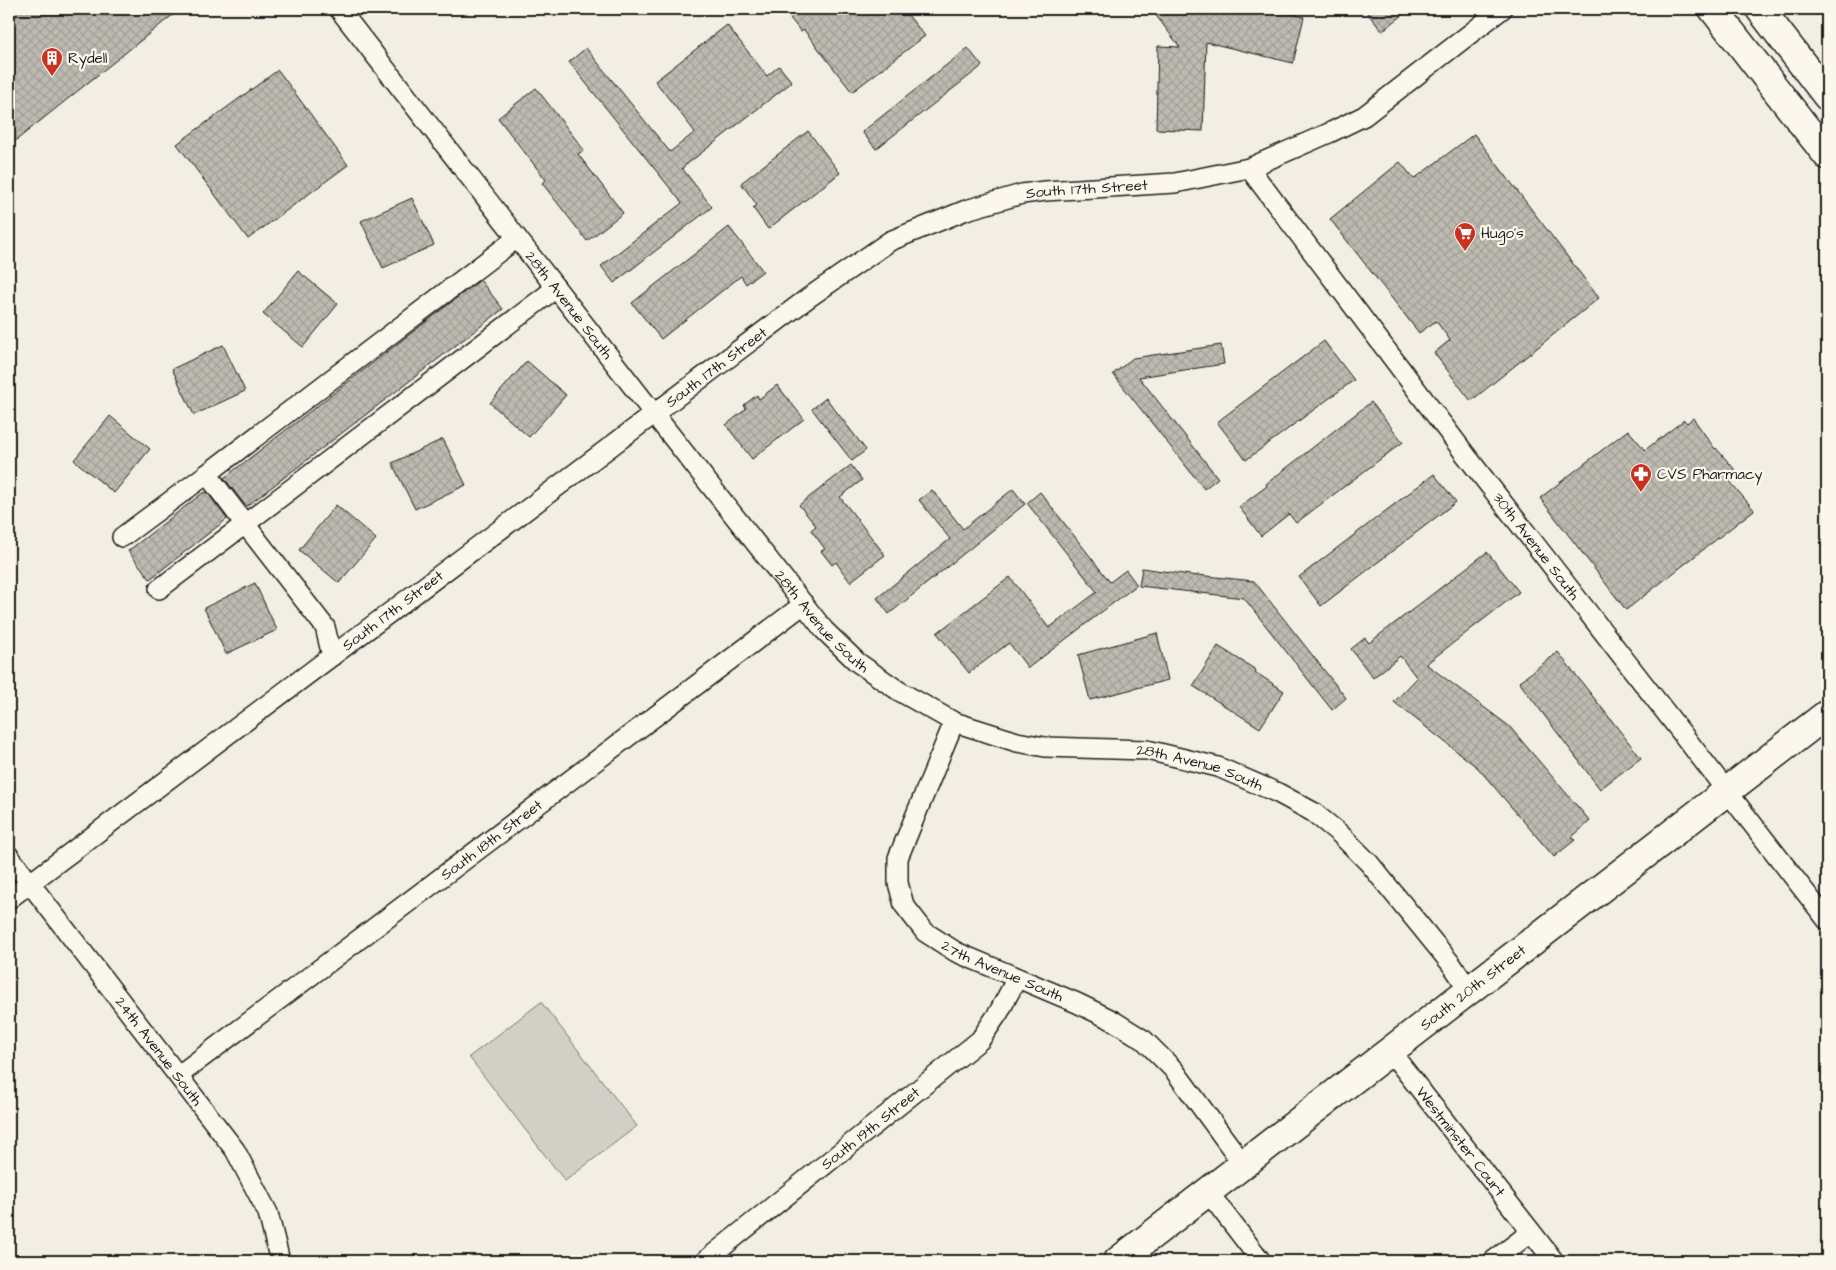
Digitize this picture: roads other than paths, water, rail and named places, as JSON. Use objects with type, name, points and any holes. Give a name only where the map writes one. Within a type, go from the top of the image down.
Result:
[{"type":"street","name":"28th Avenue South","points":[[339,9],[824,630],[858,662],[899,691],[954,722],[1017,742],[1045,747],[1147,750],[1218,767],[1278,793],[1313,812],[1339,833],[1369,863],[1452,965],[1469,990]]},
{"type":"street","name":"South 17th Street","points":[[9,899],[808,298],[890,242],[966,210],[1022,194],[1175,184],[1249,168],[1364,116],[1502,9]]},
{"type":"street","points":[[1713,9],[1827,155]]},
{"type":"street","points":[[1760,9],[1827,96]]},
{"type":"street","name":"30th Avenue South","points":[[1249,168],[1468,458],[1827,920]]},
{"type":"street","points":[[122,537],[517,238]]},
{"type":"street","points":[[159,589],[556,288]]},
{"type":"street","points":[[207,474],[325,627],[332,656]]},
{"type":"street","name":"South 18th Street","points":[[179,1075],[804,604]]},
{"type":"street","name":"South 20th Street","points":[[1118,1261],[1726,790],[1827,714]]},
{"type":"street","name":"27th Avenue South","points":[[954,722],[898,858],[898,883],[904,905],[925,932],[956,952],[1077,1003],[1112,1020],[1144,1040],[1174,1070],[1243,1164]]},
{"type":"street","name":"24th Avenue South","points":[[9,856],[236,1150],[268,1213],[280,1261]]},
{"type":"street","name":"South 19th Street","points":[[705,1261],[980,1040],[1000,1012],[1017,978]]},
{"type":"street","name":"Westminster Court","points":[[1390,1051],[1554,1261]]},
{"type":"street","points":[[1208,1192],[1261,1261]]},
{"type":"street","points":[[1493,1261],[1531,1232]]},
{"type":"place","name":"Rydell","points":[[52,77]]},
{"type":"place","name":"Hugo's","points":[[1465,252]]},
{"type":"place","name":"CVS Pharmacy","points":[[1641,493]]}]
